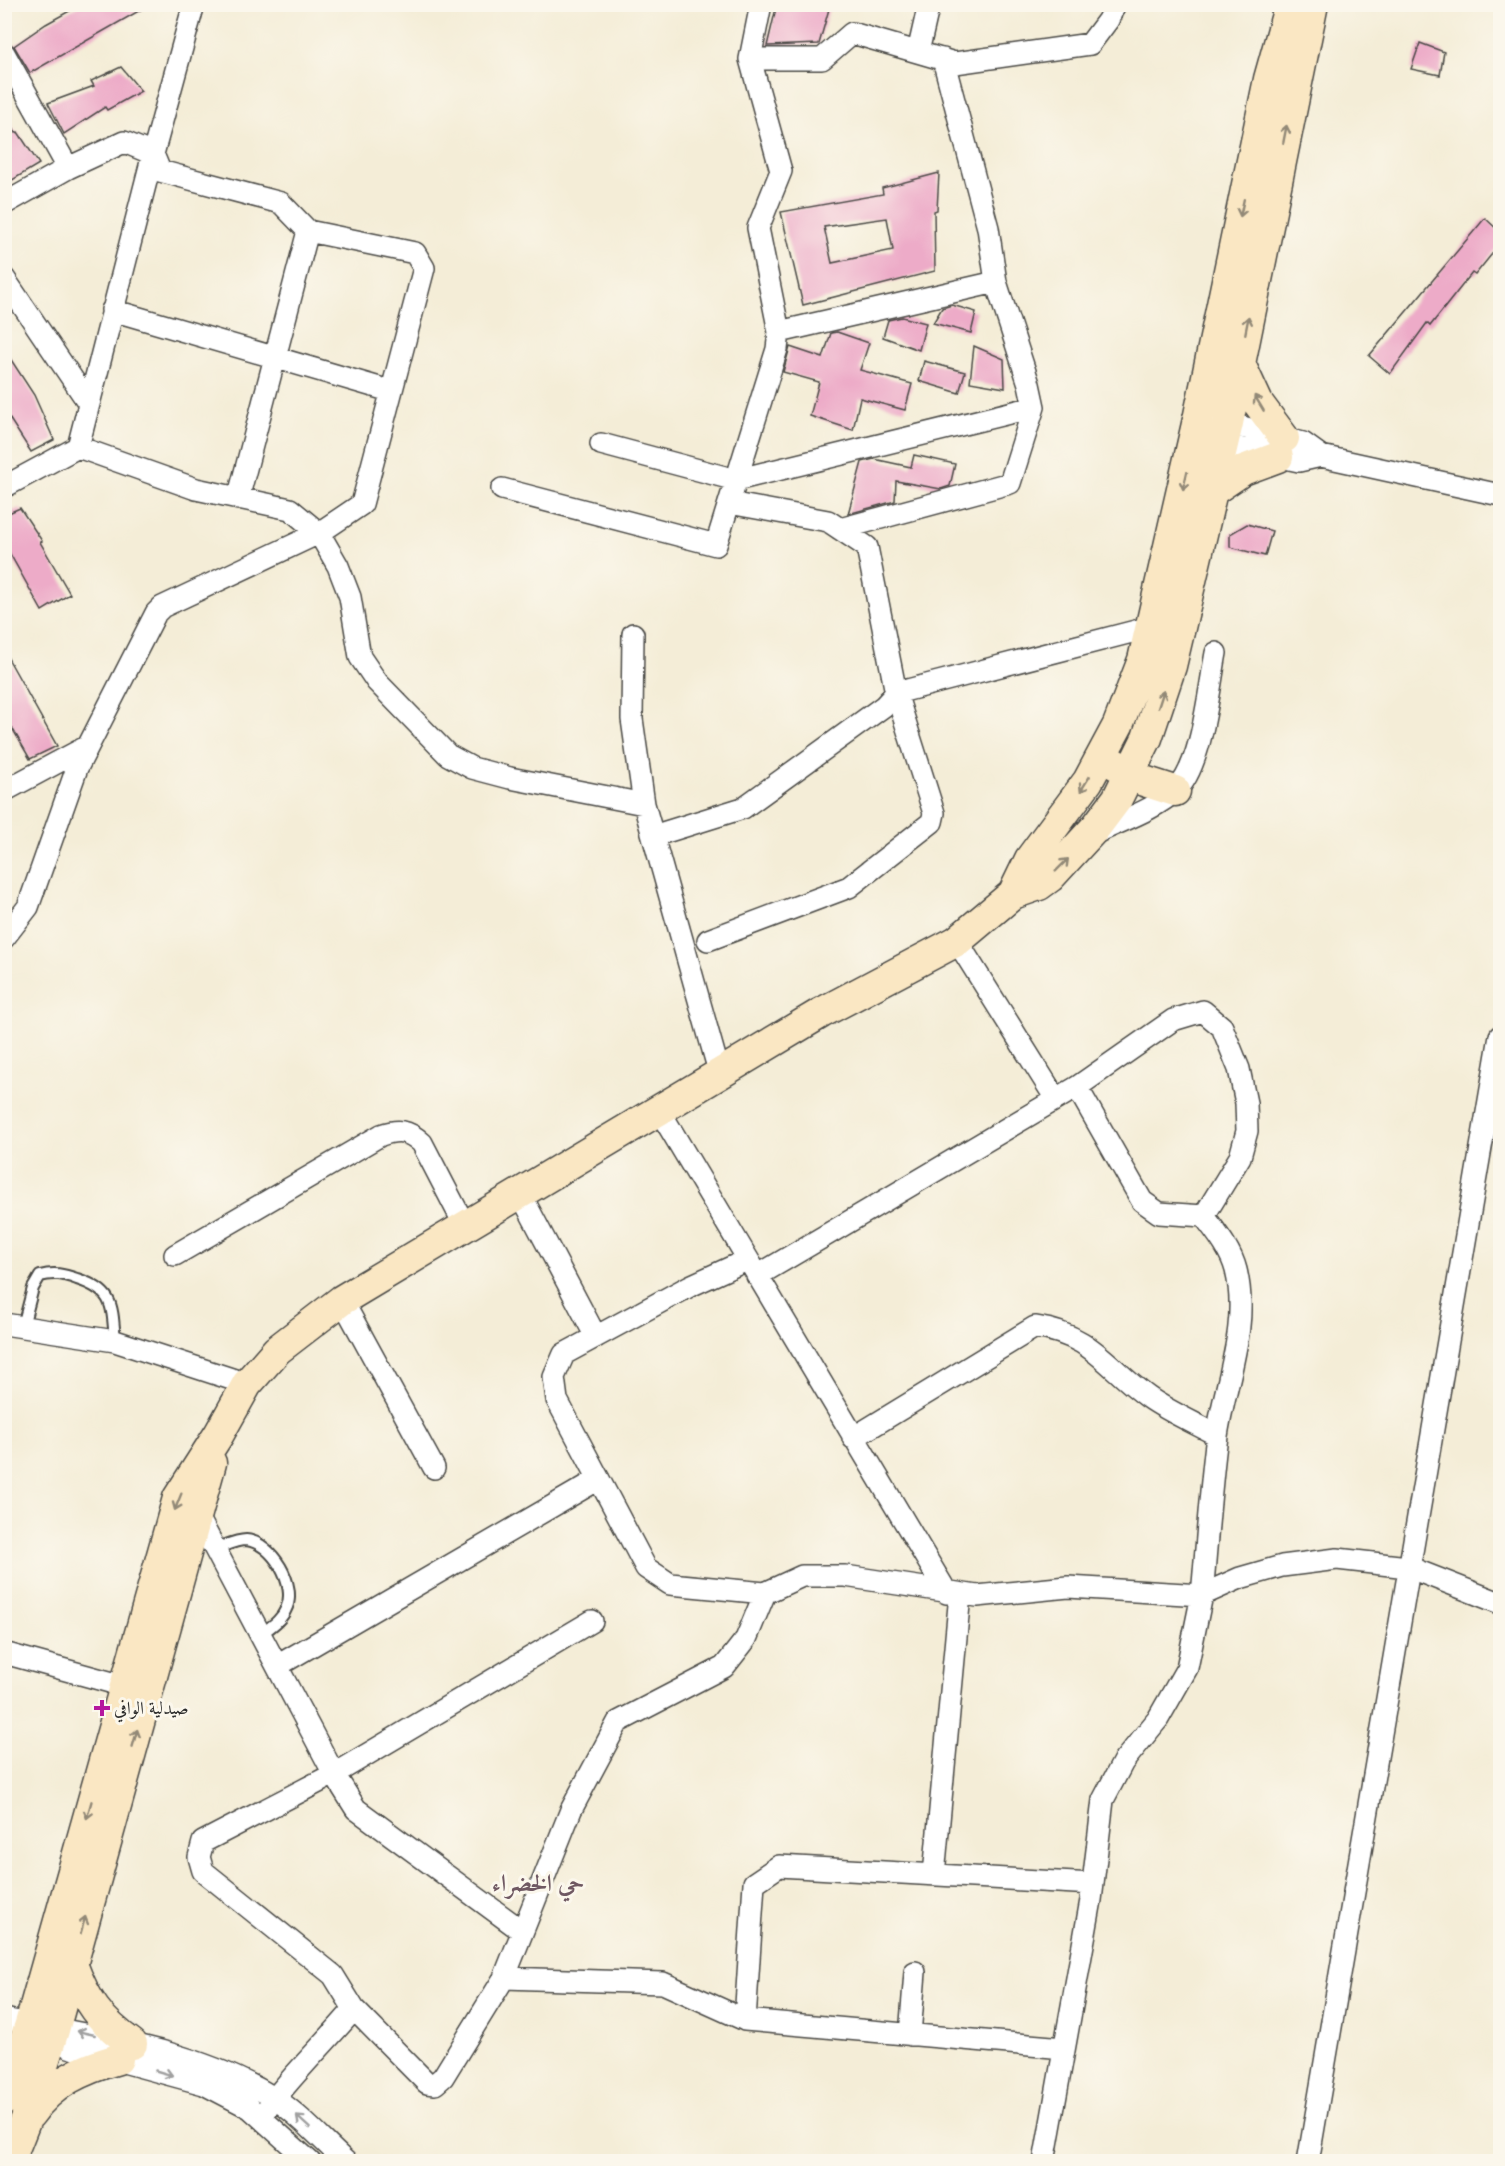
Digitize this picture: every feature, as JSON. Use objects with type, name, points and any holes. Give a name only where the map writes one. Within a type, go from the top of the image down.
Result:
[{"type":"street","points":[[78,447],[112,310],[194,4]]},
{"type":"street","points":[[502,489],[716,545],[777,349],[779,332],[758,228],[781,171],[750,59],[761,4]]},
{"type":"street","points":[[918,52],[929,4]]},
{"type":"street","points":[[750,59],[822,58],[852,33],[955,63],[1090,44],[1108,20],[1115,4]]},
{"type":"street","points":[[9,2162],[29,2024],[177,1498],[219,1434],[247,1384],[277,1350],[342,1300],[821,1013],[957,941],[1013,894],[1039,885],[1050,877],[1088,837],[1117,799],[1147,738],[1171,666],[1212,491],[1211,430],[1269,79],[1290,4]]},
{"type":"street","points":[[1013,894],[1030,859],[1073,804],[1101,756],[1131,693],[1211,430],[1240,364],[1313,4]]},
{"type":"street","points":[[4,53],[68,168]]},
{"type":"street","points":[[840,529],[1010,483],[1034,407],[1029,384],[996,282],[988,228],[943,59]]},
{"type":"street","points":[[4,204],[68,168],[124,142],[153,154],[160,171],[281,203],[308,231],[415,253],[424,268],[362,504],[319,533],[162,607],[156,613],[77,768],[28,907],[4,938]]},
{"type":"street","points":[[238,499],[308,231]]},
{"type":"street","points":[[4,278],[88,402]]},
{"type":"street","points":[[779,332],[996,282]]},
{"type":"street","points":[[112,310],[390,391]]},
{"type":"street","points":[[1240,364],[1281,447]]},
{"type":"street","points":[[601,444],[736,480],[1034,407]]},
{"type":"street","points":[[1211,430],[1281,447]]},
{"type":"street","points":[[1212,491],[1281,447],[1303,443],[1321,456],[1500,495]]},
{"type":"street","points":[[4,487],[78,447],[196,489],[290,509],[319,533],[338,566],[350,597],[360,657],[377,682],[448,755],[472,768],[501,776],[644,804]]},
{"type":"street","points":[[708,940],[849,886],[932,822],[934,813],[896,693],[867,547],[828,521],[729,503]]},
{"type":"street","points":[[653,836],[743,808],[884,706],[896,693],[1151,627]]},
{"type":"street","points":[[633,634],[632,719],[644,804],[720,1075]]},
{"type":"street","points":[[1088,837],[1175,791],[1188,776],[1195,758],[1216,653]]},
{"type":"street","points":[[4,791],[88,746]]},
{"type":"street","points":[[1101,756],[1144,781],[1175,791]]},
{"type":"street","points":[[957,941],[1056,1099]]},
{"type":"street","points":[[1203,1216],[1240,1157],[1247,1131],[1246,1103],[1239,1069],[1222,1027],[1203,1011],[1173,1020],[1077,1087],[752,1268],[690,1286],[564,1354],[554,1377],[557,1400],[646,1568],[670,1584],[765,1593],[802,1576],[845,1576],[976,1596],[1068,1587],[1202,1595],[1240,1578],[1304,1563],[1337,1559],[1408,1568],[1500,1603]]},
{"type":"street","points":[[1308,2162],[1500,1036]]},
{"type":"street","points":[[1044,2162],[1093,1884],[1103,1800],[1123,1762],[1158,1719],[1187,1668],[1202,1595],[1217,1435],[1240,1323],[1241,1295],[1236,1268],[1225,1244],[1203,1216],[1159,1214],[1142,1201],[1077,1087]]},
{"type":"street","points":[[659,1110],[853,1438],[953,1593],[934,1875]]},
{"type":"street","points":[[175,1255],[381,1136],[396,1130],[411,1133],[422,1143],[465,1226]]},
{"type":"street","points":[[520,1193],[596,1336]]},
{"type":"street","points":[[342,1300],[434,1468]]},
{"type":"street","points":[[14,1325],[115,1341],[247,1384]]},
{"type":"street","points":[[853,1438],[1035,1327],[1059,1330],[1086,1343],[1148,1397],[1217,1435]]},
{"type":"street","points":[[29,2024],[72,1964],[219,1434]]},
{"type":"street","points":[[276,1666],[599,1479]]},
{"type":"street","points":[[196,1515],[334,1774],[356,1809],[522,1931]]},
{"type":"street","points":[[592,1621],[334,1774],[203,1842],[200,1857],[203,1870],[333,1976],[354,2009],[427,2083],[435,2084],[461,2052],[504,1978],[571,1810],[618,1722],[724,1667],[746,1639],[765,1593]]},
{"type":"street","points":[[4,1653],[124,1686]]},
{"type":"street","points":[[745,2020],[754,1883],[779,1866],[1093,1884]]},
{"type":"street","points":[[72,1964],[81,1988],[94,2012],[125,2051]]},
{"type":"street","points":[[910,2035],[915,1972]]},
{"type":"street","points":[[504,1978],[663,1983],[745,2020],[1064,2048]]},
{"type":"street","points":[[261,2117],[274,2098],[321,2049],[354,2009]]},
{"type":"street","points":[[29,2024],[76,2031],[204,2084],[250,2108],[310,2162]]},
{"type":"street","points":[[15,2109],[71,2076],[125,2051],[219,2071],[274,2098],[346,2162]]},
{"type":"lane","points":[[14,1325],[40,1276],[52,1272],[98,1286],[107,1296],[113,1310],[115,1341]]},
{"type":"lane","points":[[214,1549],[244,1540],[256,1543],[265,1547],[287,1581],[290,1594],[288,1607],[279,1621],[260,1635]]},
{"type":"building","points":[[82,4],[151,4],[30,73],[14,46],[46,24]]},
{"type":"building","points":[[777,4],[813,4],[829,9],[819,44],[767,46]]},
{"type":"building","points":[[1420,43],[1444,52],[1440,75],[1411,69]]},
{"type":"building","points":[[121,67],[141,91],[107,110],[105,107],[64,134],[48,103],[94,86],[91,81]]},
{"type":"building","points":[[4,111],[16,133],[18,132],[39,164],[4,185]]},
{"type":"building","points":[[939,173],[937,210],[934,211],[935,271],[803,305],[781,212],[883,194],[882,188]],"holes":[[[887,218],[893,250],[832,263],[824,227]]]},
{"type":"building","points":[[1485,218],[1500,232],[1500,244],[1475,275],[1472,273],[1430,326],[1427,323],[1390,374],[1369,356]]},
{"type":"building","points":[[952,305],[976,312],[971,333],[933,323],[942,308]]},
{"type":"building","points":[[902,317],[926,323],[919,350],[883,337],[888,320]]},
{"type":"building","points":[[837,332],[869,343],[860,370],[912,384],[905,410],[860,398],[853,430],[810,416],[819,382],[783,372],[790,347],[823,358],[831,333]]},
{"type":"building","points":[[974,346],[1004,359],[1005,388],[970,382]]},
{"type":"building","points":[[4,349],[34,395],[54,440],[31,452],[4,410]]},
{"type":"building","points":[[924,361],[965,372],[959,393],[919,381]]},
{"type":"building","points":[[914,455],[955,464],[950,486],[941,489],[896,481],[895,501],[848,514],[862,462],[874,459],[911,467]]},
{"type":"building","points":[[20,508],[42,541],[40,542],[70,594],[42,611],[4,543],[4,515]]},
{"type":"building","points":[[1247,524],[1272,531],[1265,556],[1230,547],[1230,534]]},
{"type":"building","points":[[4,651],[57,746],[30,759],[4,714]]},
{"type":"place","name":"صيدلية الوافي","points":[[102,1708]]},
{"type":"district","name":"حي الخضراء","points":[[538,1882]]}]
